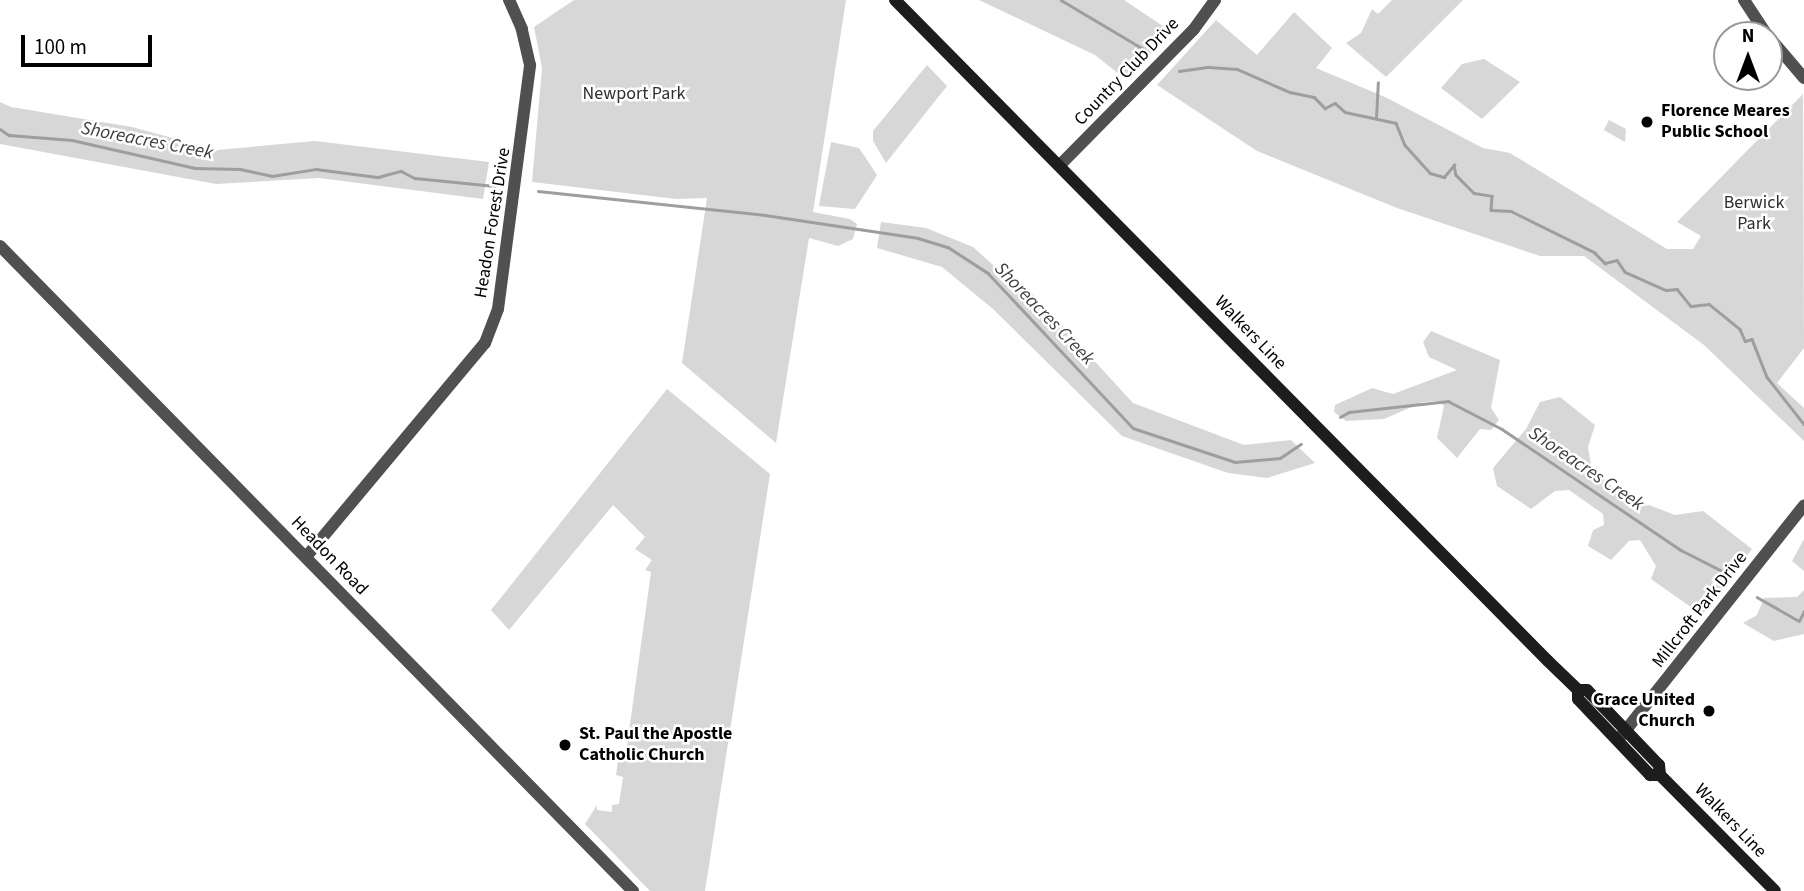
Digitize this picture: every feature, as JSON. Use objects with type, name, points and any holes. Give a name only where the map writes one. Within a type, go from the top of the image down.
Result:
[{"type":"main road","name":"Walkers Line","points":[[895,0],[1578,690],[1578,699],[1650,775],[1660,775]]},
{"type":"main road","name":"Walkers Line","points":[[1578,690],[1587,690],[1624,733],[1659,765],[1660,775],[1774,891]]},
{"type":"street","name":"Headon Forest Drive","points":[[306,557],[485,343],[498,309],[530,65],[522,29],[509,0]]},
{"type":"street","name":"Country Club Drive","points":[[1060,165],[1194,29],[1215,0]]},
{"type":"street","points":[[1744,0],[1758,21]]},
{"type":"street","points":[[1783,54],[1804,78]]},
{"type":"street","name":"Headon Road","points":[[0,246],[632,891]]},
{"type":"street","name":"Millcroft Park Drive","points":[[1624,733],[1804,505]]},
{"type":"green space","name":"Newport Park","points":[[574,0],[846,0],[813,212],[850,219],[857,224],[853,239],[838,246],[809,238],[776,443],[682,363],[707,198],[676,199],[532,182],[542,68],[534,27]]},
{"type":"green space","points":[[979,0],[1124,0],[1173,33],[1124,78],[1095,55]]},
{"type":"green space","points":[[1392,0],[1463,0],[1386,77],[1346,43],[1361,33],[1372,9],[1378,14]]},
{"type":"green space","name":"Berwick Park","points":[[1294,12],[1332,48],[1316,68],[1385,97],[1483,148],[1510,153],[1667,249],[1693,249],[1701,236],[1677,222],[1803,94],[1804,348],[1777,383],[1804,408],[1804,441],[1704,345],[1584,256],[1540,256],[1397,208],[1257,151],[1157,85],[1216,20],[1257,55]]},
{"type":"green space","points":[[1484,59],[1520,82],[1482,119],[1441,88],[1462,64]]},
{"type":"green space","points":[[927,65],[947,86],[886,163],[873,141],[873,131]]},
{"type":"green space","points":[[0,102],[11,107],[132,127],[217,150],[315,141],[489,162],[483,199],[319,178],[216,184],[0,144]]},
{"type":"green space","points":[[1609,120],[1626,129],[1625,142],[1604,130]]},
{"type":"green space","points":[[831,142],[859,148],[877,175],[855,209],[819,206]]},
{"type":"green space","points":[[881,222],[926,228],[973,247],[1011,281],[1022,282],[1133,403],[1244,445],[1291,440],[1315,463],[1267,478],[1228,473],[1122,436],[993,309],[942,267],[877,248]]},
{"type":"green space","points":[[1431,331],[1500,360],[1491,408],[1499,420],[1491,430],[1480,429],[1457,458],[1437,438],[1444,406],[1439,401],[1423,402],[1384,419],[1346,421],[1334,412],[1335,405],[1372,388],[1393,394],[1457,370],[1429,357],[1423,342]]},
{"type":"green space","points":[[667,389],[770,474],[705,891],[650,891],[585,824],[597,805],[597,810],[612,812],[612,805],[619,804],[623,777],[616,775],[619,753],[626,753],[651,572],[645,570],[652,560],[635,549],[645,537],[613,505],[509,630],[491,610]]},
{"type":"green space","points":[[1560,397],[1595,425],[1588,447],[1591,465],[1618,493],[1675,515],[1703,511],[1752,549],[1702,615],[1651,579],[1656,566],[1640,540],[1629,541],[1611,560],[1588,546],[1593,530],[1604,525],[1603,514],[1569,490],[1555,491],[1531,509],[1497,486],[1493,468],[1526,429],[1540,402]]},
{"type":"green space","points":[[1804,539],[1804,571],[1792,561]]},
{"type":"green space","points":[[1804,590],[1804,634],[1774,641],[1743,623],[1757,615],[1764,598],[1797,597]]},
{"type":"waterway","name":"Shoreacres Creek","points":[[1061,0],[1147,51]]},
{"type":"waterway","name":"Shoreacres Creek","points":[[1179,71],[1209,67],[1237,69],[1290,92],[1314,97],[1325,108],[1335,103],[1345,112],[1396,123],[1405,145],[1430,173],[1444,177],[1454,165],[1456,175],[1474,193],[1492,196],[1491,210],[1511,211],[1594,252],[1605,263],[1617,260],[1625,272],[1666,290],[1677,289],[1691,306],[1709,304],[1740,329],[1745,341],[1752,339],[1767,377],[1804,424]]},
{"type":"waterway","name":"Shoreacres Creek","points":[[1376,118],[1378,83]]},
{"type":"waterway","name":"Shoreacres Creek","points":[[0,129],[9,135],[72,140],[195,168],[240,169],[272,176],[316,169],[378,177],[401,171],[415,178],[495,186]]},
{"type":"waterway","name":"Shoreacres Creek","points":[[538,191],[765,215],[918,238],[948,247],[988,273],[1133,428],[1235,462],[1280,458],[1301,444]]},
{"type":"waterway","name":"Shoreacres Creek","points":[[1340,417],[1349,412],[1448,401],[1502,429],[1681,550],[1730,575]]},
{"type":"waterway","name":"Shoreacres Creek","points":[[1757,597],[1799,621],[1804,611]]},
{"type":"place","name":"Florence Meares Public School","points":[[1647,122]]},
{"type":"place","name":"Grace United Church","points":[[1709,711]]},
{"type":"place","name":"St. Paul the Apostle Catholic Church","points":[[565,745]]}]
